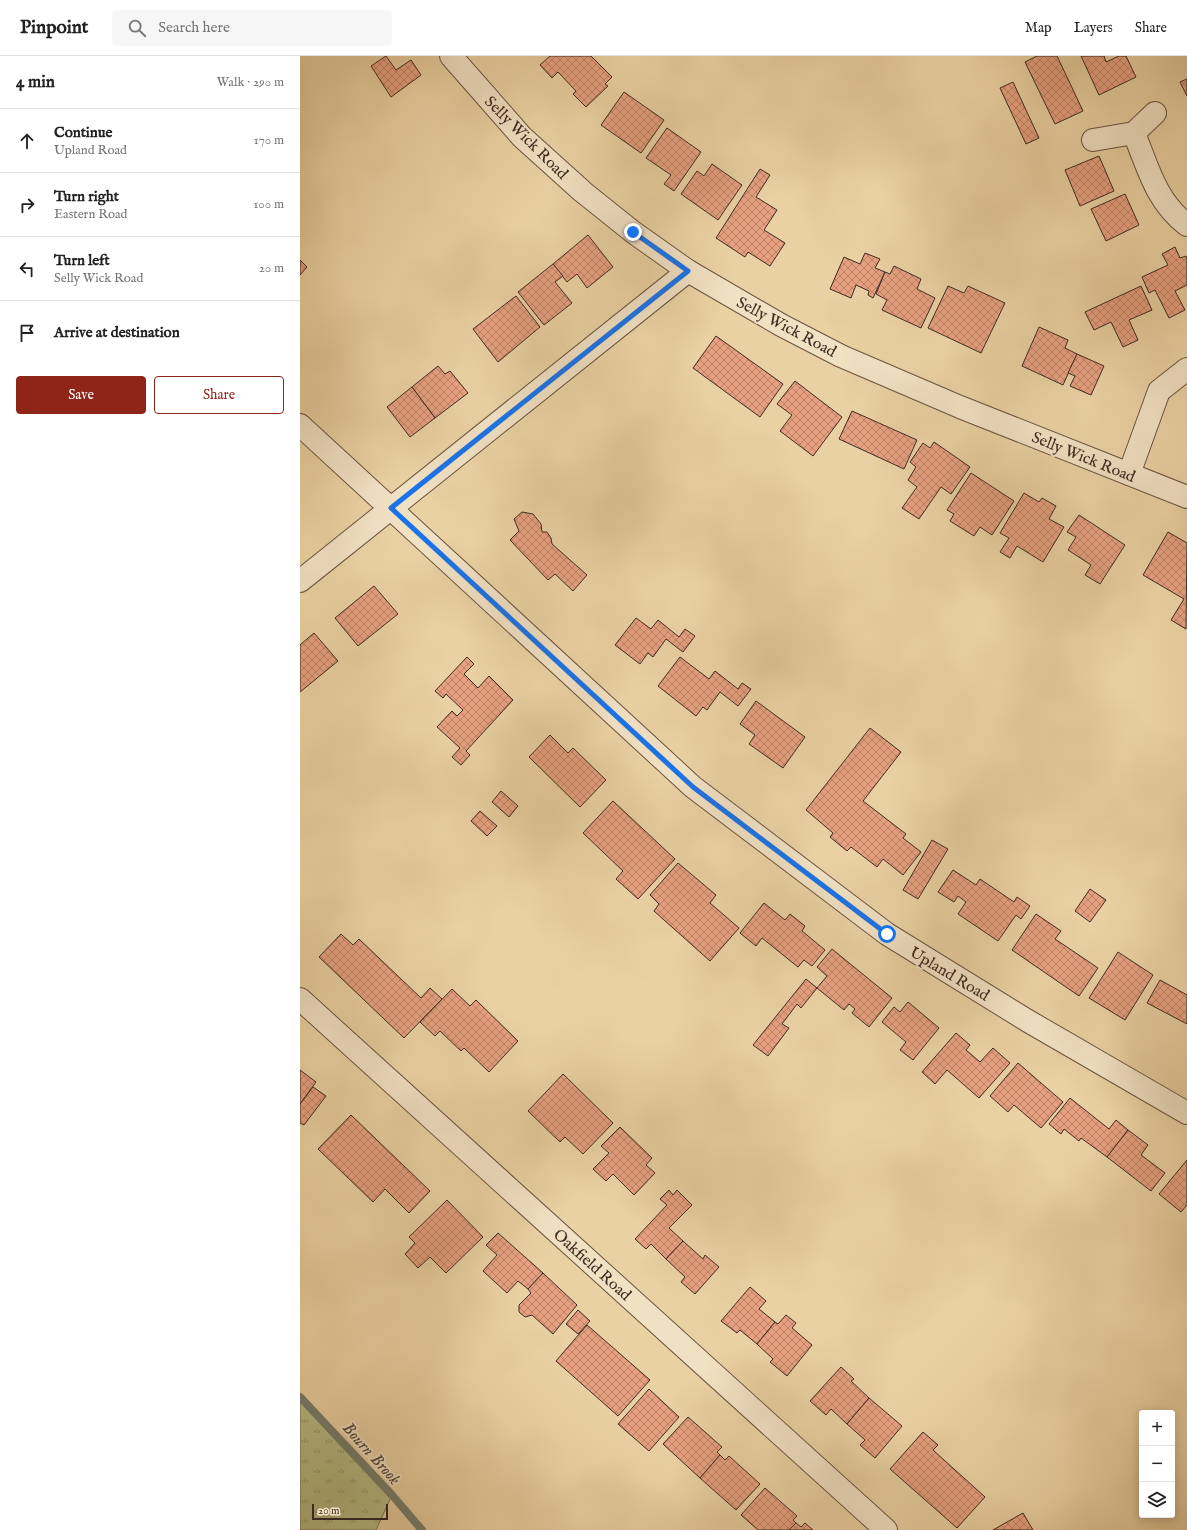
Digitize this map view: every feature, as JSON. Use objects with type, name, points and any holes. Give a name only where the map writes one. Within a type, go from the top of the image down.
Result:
[{"type":"street","name":"Selly Wick Road","points":[[451,56],[522,136],[602,207],[633,232],[688,271],[841,356],[960,407],[1187,498]]},
{"type":"street","points":[[1093,140],[1134,133],[1155,113]]},
{"type":"street","points":[[1134,133],[1157,191],[1177,217],[1187,225]]},
{"type":"street","points":[[300,581],[688,271]]},
{"type":"street","points":[[1129,474],[1159,391],[1187,369]]},
{"type":"street","name":"Upland Road","points":[[300,424],[700,792],[887,934],[1028,1020],[1187,1113]]},
{"type":"street","name":"Oakfield Road","points":[[300,999],[886,1530]]},
{"type":"green space","points":[[300,1397],[392,1495],[376,1530],[300,1530]]},
{"type":"building","points":[[386,56],[396,70],[411,60],[421,75],[391,97],[371,66]]},
{"type":"building","points":[[550,56],[591,56],[612,77],[605,84],[608,86],[586,107],[573,94],[576,91],[558,72],[552,78],[540,65]]},
{"type":"building","points":[[1037,56],[1057,56],[1083,111],[1055,124],[1025,62]]},
{"type":"building","points":[[1081,56],[1104,56],[1106,62],[1119,56],[1126,56],[1136,77],[1099,95]]},
{"type":"building","points":[[1187,79],[1187,96],[1180,82]]},
{"type":"building","points":[[1013,82],[1039,138],[1026,144],[1000,88]]},
{"type":"building","points":[[624,92],[664,120],[641,153],[601,125]]},
{"type":"building","points":[[667,128],[701,152],[674,191],[664,184],[671,175],[646,158]]},
{"type":"building","points":[[1099,156],[1114,191],[1080,206],[1065,170]]},
{"type":"building","points":[[712,164],[742,185],[718,220],[681,194],[697,171],[704,176]]},
{"type":"building","points":[[760,169],[770,175],[756,197],[777,210],[764,230],[785,243],[770,266],[748,252],[745,257],[716,238]]},
{"type":"building","points":[[1125,194],[1139,225],[1106,241],[1091,209]]},
{"type":"building","points":[[588,235],[613,267],[587,288],[577,274],[567,282],[553,264]]},
{"type":"building","points":[[1175,247],[1180,258],[1186,256],[1187,259],[1187,285],[1175,291],[1185,310],[1169,318],[1155,290],[1149,293],[1142,277],[1168,265],[1162,254]]},
{"type":"building","points":[[865,253],[880,259],[875,268],[885,272],[873,298],[868,295],[869,291],[856,285],[851,298],[830,289],[844,257],[860,264]]},
{"type":"building","points":[[300,260],[307,267],[300,275]]},
{"type":"building","points":[[553,264],[563,276],[555,282],[572,303],[544,325],[518,292]]},
{"type":"building","points":[[894,266],[921,279],[917,289],[935,298],[921,328],[882,310],[887,300],[876,294],[885,272],[890,274]]},
{"type":"building","points":[[948,286],[964,293],[968,286],[1005,303],[981,353],[928,328]]},
{"type":"building","points":[[1141,286],[1152,310],[1129,320],[1138,340],[1123,347],[1111,322],[1094,330],[1085,312]]},
{"type":"building","points":[[516,296],[540,327],[498,362],[473,329]]},
{"type":"building","points":[[1039,327],[1068,340],[1065,348],[1077,354],[1063,385],[1022,366]]},
{"type":"building","points":[[716,336],[783,384],[760,417],[693,368]]},
{"type":"building","points":[[1077,354],[1104,366],[1091,395],[1070,386],[1075,376],[1068,373]]},
{"type":"building","points":[[438,366],[445,374],[450,371],[468,393],[435,418],[412,387]]},
{"type":"building","points":[[795,381],[842,417],[813,456],[780,431],[792,415],[777,404]]},
{"type":"building","points":[[412,387],[435,418],[410,437],[387,407]]},
{"type":"building","points":[[852,411],[917,440],[904,469],[839,439]]},
{"type":"building","points":[[934,442],[970,467],[951,494],[941,487],[919,519],[902,508],[917,487],[908,480],[916,467],[910,462],[923,443],[930,448]]},
{"type":"building","points":[[971,473],[1014,501],[992,535],[980,527],[974,536],[950,521],[954,514],[947,510]]},
{"type":"building","points":[[1024,493],[1039,502],[1042,498],[1056,506],[1049,519],[1064,527],[1043,562],[1017,546],[1010,558],[1000,552],[1009,538],[1000,533]]},
{"type":"building","points":[[522,512],[533,514],[541,524],[542,532],[547,532],[551,538],[552,544],[587,575],[573,591],[555,574],[548,580],[510,540],[519,531],[514,519]]},
{"type":"building","points":[[1079,515],[1125,545],[1100,584],[1085,575],[1091,565],[1068,550],[1076,537],[1067,532]]},
{"type":"building","points":[[1168,532],[1187,543],[1186,629],[1171,620],[1184,599],[1143,575]]},
{"type":"building","points":[[374,586],[398,614],[358,646],[335,618]]},
{"type":"building","points":[[636,618],[651,629],[658,620],[679,637],[685,629],[695,636],[683,652],[666,639],[653,657],[648,653],[640,664],[615,645]]},
{"type":"building","points":[[314,633],[338,661],[300,692],[300,645]]},
{"type":"building","points":[[467,657],[474,664],[464,674],[478,688],[489,676],[513,700],[466,751],[470,755],[461,765],[452,757],[460,748],[437,727],[452,711],[457,716],[463,710],[446,694],[443,698],[435,691]]},
{"type":"building","points":[[680,657],[709,679],[715,671],[738,689],[742,683],[751,689],[738,706],[720,692],[707,710],[703,707],[696,716],[658,686]]},
{"type":"building","points":[[756,701],[805,737],[783,768],[749,744],[755,735],[740,724]]},
{"type":"building","points":[[870,728],[901,752],[863,801],[906,834],[903,838],[921,852],[903,875],[883,859],[877,867],[851,847],[847,851],[830,837],[833,833],[806,810]]},
{"type":"building","points":[[550,735],[568,753],[573,748],[606,780],[580,807],[529,757]]},
{"type":"building","points":[[501,791],[518,806],[509,817],[492,802]]},
{"type":"building","points":[[613,801],[675,859],[638,899],[616,879],[623,871],[583,833]]},
{"type":"building","points":[[480,811],[497,826],[487,836],[471,821]]},
{"type":"building","points":[[932,840],[948,849],[918,899],[903,890]]},
{"type":"building","points":[[678,863],[716,895],[710,903],[739,928],[710,961],[654,911],[659,904],[650,895]]},
{"type":"building","points":[[953,870],[976,885],[980,879],[1014,902],[1017,897],[1030,906],[1021,919],[1016,915],[998,941],[958,914],[966,902],[958,896],[954,902],[938,892]]},
{"type":"building","points":[[1090,889],[1106,900],[1090,922],[1075,911]]},
{"type":"building","points":[[764,903],[785,920],[790,914],[805,926],[802,931],[825,950],[812,966],[804,960],[798,967],[762,938],[756,946],[740,933]]},
{"type":"building","points":[[1036,914],[1061,931],[1055,939],[1098,968],[1079,996],[1012,950]]},
{"type":"building","points":[[341,934],[353,945],[359,939],[421,998],[430,988],[442,999],[404,1038],[319,957]]},
{"type":"building","points":[[832,949],[892,998],[869,1027],[852,1013],[855,1009],[849,1004],[844,1010],[817,988],[827,976],[817,967]]},
{"type":"building","points":[[1118,952],[1153,975],[1125,1020],[1089,998]]},
{"type":"building","points":[[806,979],[817,988],[801,1008],[797,1004],[782,1024],[789,1028],[768,1056],[753,1045]]},
{"type":"building","points":[[1160,980],[1187,995],[1187,1024],[1147,1003]]},
{"type":"building","points":[[452,989],[470,1006],[476,1000],[518,1041],[489,1072],[464,1048],[461,1051],[440,1031],[435,1036],[420,1022]]},
{"type":"building","points":[[908,1002],[939,1028],[913,1060],[900,1050],[906,1042],[882,1022],[894,1007],[900,1012]]},
{"type":"building","points":[[956,1033],[970,1045],[966,1050],[980,1062],[993,1048],[1010,1063],[979,1098],[947,1070],[935,1084],[922,1072]]},
{"type":"building","points":[[1018,1063],[1063,1102],[1041,1128],[1014,1105],[1008,1112],[990,1096]]},
{"type":"building","points":[[300,1070],[316,1082],[300,1104]]},
{"type":"building","points":[[563,1074],[613,1123],[583,1154],[565,1137],[560,1142],[528,1111]]},
{"type":"building","points":[[313,1087],[326,1096],[304,1125],[300,1123],[300,1104]]},
{"type":"building","points":[[1070,1098],[1109,1129],[1116,1120],[1128,1130],[1107,1157],[1081,1138],[1079,1141],[1064,1129],[1061,1134],[1049,1124]]},
{"type":"building","points":[[351,1115],[430,1191],[409,1213],[385,1189],[373,1202],[318,1149]]},
{"type":"building","points":[[620,1127],[652,1158],[646,1165],[655,1173],[634,1195],[613,1174],[606,1181],[593,1169],[609,1153],[601,1146]]},
{"type":"building","points":[[1128,1130],[1148,1145],[1141,1155],[1165,1173],[1151,1191],[1107,1157]]},
{"type":"building","points":[[1187,1160],[1187,1205],[1181,1212],[1159,1194]]},
{"type":"building","points":[[669,1190],[673,1195],[677,1190],[692,1205],[669,1228],[683,1241],[666,1259],[651,1244],[646,1249],[635,1239],[667,1205],[660,1199]]},
{"type":"building","points":[[447,1200],[483,1237],[446,1273],[430,1257],[418,1268],[405,1254],[415,1243],[409,1237]]},
{"type":"building","points":[[498,1233],[543,1273],[528,1289],[518,1281],[507,1293],[483,1271],[497,1255],[486,1245]]},
{"type":"building","points":[[683,1241],[703,1259],[705,1255],[719,1267],[695,1294],[681,1282],[685,1277],[666,1259]]},
{"type":"building","points":[[543,1273],[577,1305],[553,1334],[532,1315],[525,1317],[519,1312],[519,1305],[531,1293],[528,1289]]},
{"type":"building","points":[[750,1287],[766,1301],[759,1309],[775,1322],[757,1344],[740,1330],[737,1333],[721,1321]]},
{"type":"building","points":[[578,1310],[590,1321],[578,1334],[566,1324]]},
{"type":"building","points":[[786,1315],[796,1323],[792,1328],[812,1345],[787,1376],[770,1362],[773,1359],[757,1344],[775,1322],[778,1324]]},
{"type":"building","points":[[587,1325],[650,1380],[618,1416],[556,1361]]},
{"type":"building","points":[[841,1367],[854,1379],[851,1381],[869,1398],[847,1424],[831,1409],[826,1415],[810,1401]]},
{"type":"building","points":[[649,1389],[679,1417],[649,1451],[618,1424]]},
{"type":"building","points":[[869,1398],[902,1426],[875,1458],[860,1445],[865,1440],[847,1424]]},
{"type":"building","points":[[688,1417],[722,1447],[717,1452],[720,1455],[700,1478],[663,1444]]},
{"type":"building","points":[[923,1432],[938,1445],[933,1450],[985,1497],[957,1528],[890,1469]]},
{"type":"building","points":[[720,1455],[725,1460],[729,1456],[760,1484],[736,1510],[700,1478]]},
{"type":"building","points":[[765,1488],[797,1516],[793,1520],[796,1523],[789,1530],[758,1530],[741,1515]]},
{"type":"building","points":[[1023,1513],[1033,1530],[993,1530]]},
{"type":"building","points":[[796,1523],[801,1527],[805,1523],[813,1530],[789,1530]]},
{"type":"waterway","name":"Bourn Brook","points":[[300,1397],[392,1495],[422,1530]]},
{"type":"route","points":[[633,232],[688,271],[391,508],[693,787],[887,934]]}]
